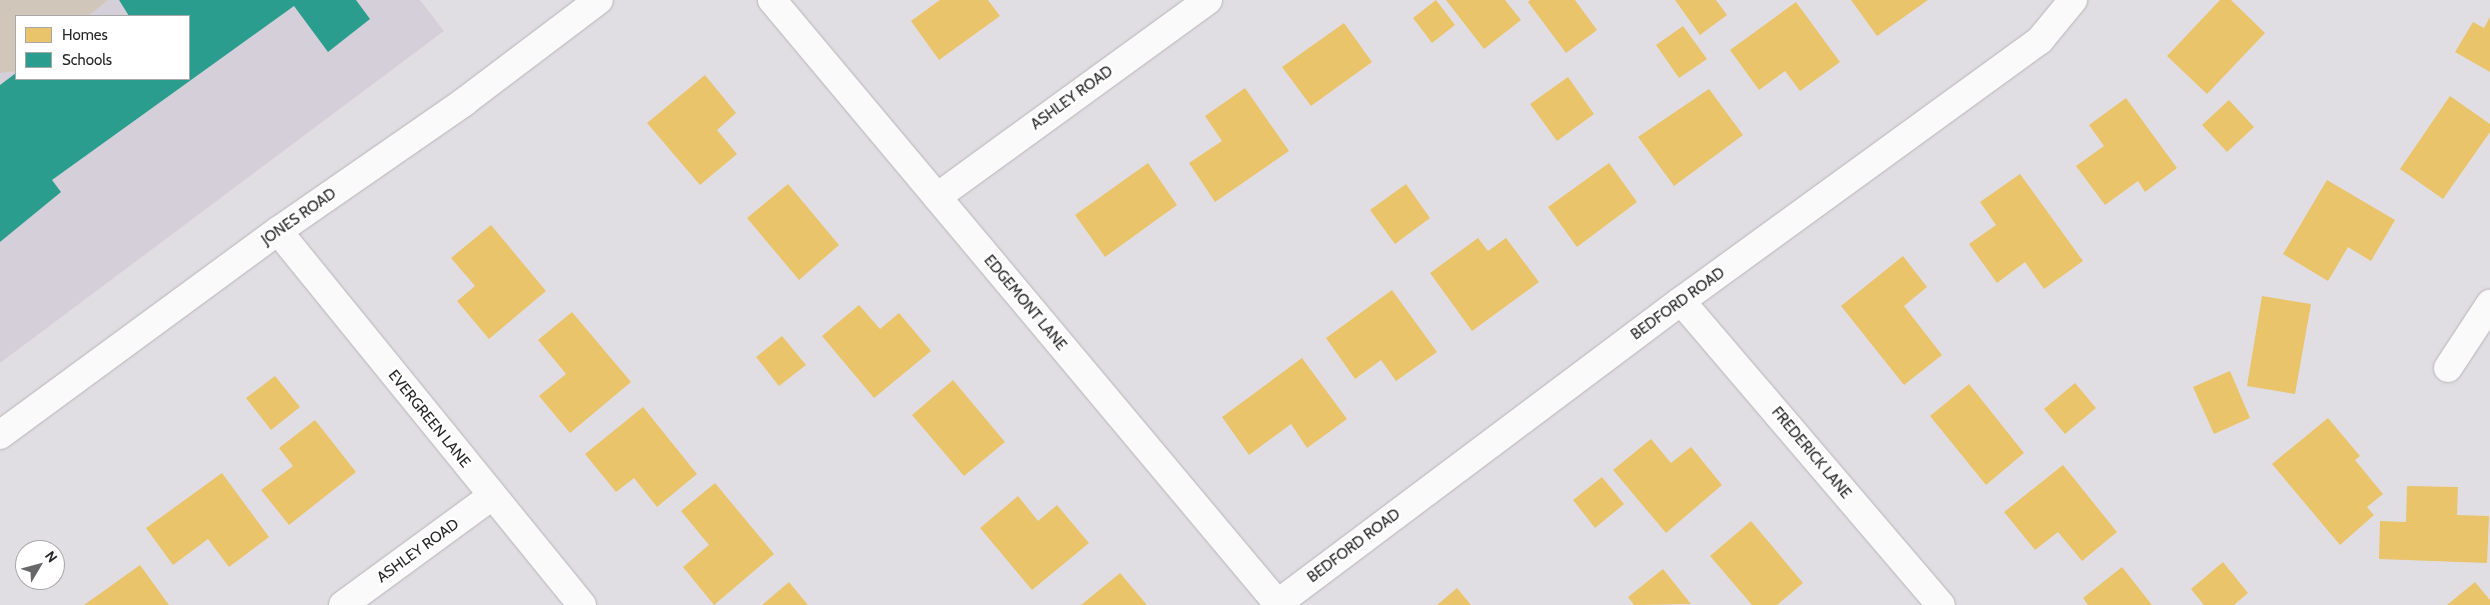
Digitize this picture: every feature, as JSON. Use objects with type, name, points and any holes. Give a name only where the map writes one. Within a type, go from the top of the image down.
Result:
[{"type":"street","name":"JONES ROAD","points":[[0,435],[278,231],[464,102],[599,0]]},
{"type":"street","name":"EDGEMONT LANE","points":[[772,0],[1278,604]]},
{"type":"street","name":"ASHLEY ROAD","points":[[937,197],[1208,0]]},
{"type":"street","name":"BEDFORD ROAD","points":[[1278,604],[1681,300],[2040,40],[2073,0]]},
{"type":"street","name":"EVERGREEN LANE","points":[[278,231],[582,605]]},
{"type":"street","name":"FREDERICK LANE","points":[[1681,300],[1941,605]]},
{"type":"street","points":[[2448,368],[2490,304]]},
{"type":"street","name":"ASHLEY ROAD","points":[[343,605],[492,496]]},
{"type":"shaded area","points":[[0,0],[420,0],[444,31],[0,363]]},
{"type":"shaded area","points":[[0,0],[108,0],[89,15],[15,15],[15,71],[0,73]]},
{"type":"building: Homes","points":[[940,0],[988,0],[1000,16],[939,60],[911,21]]},
{"type":"building: Homes","points":[[1436,0],[1455,25],[1432,43],[1413,18]]},
{"type":"building: Homes","points":[[1446,0],[1505,0],[1521,20],[1484,49]]},
{"type":"building: Homes","points":[[1530,0],[1575,0],[1597,30],[1566,53],[1528,2]]},
{"type":"building: Homes","points":[[1675,0],[1716,0],[1727,15],[1700,35]]},
{"type":"building: Homes","points":[[1851,0],[1928,0],[1877,36]]},
{"type":"building: Homes","points":[[2220,0],[2231,0],[2265,33],[2207,94],[2167,56]]},
{"type":"building: Homes","points":[[1796,2],[1840,62],[1800,91],[1785,71],[1759,90],[1730,50]]},
{"type":"building: Homes","points":[[2490,17],[2490,72],[2455,52],[2473,22],[2484,28]]},
{"type":"building: Homes","points":[[1344,23],[1372,62],[1311,106],[1282,67]]},
{"type":"building: Homes","points":[[1683,26],[1707,59],[1679,78],[1656,45]]},
{"type":"building: Homes","points":[[705,75],[736,113],[717,130],[737,154],[700,185],[647,123]]},
{"type":"building: Homes","points":[[1568,77],[1594,114],[1557,141],[1530,104]]},
{"type":"building: Homes","points":[[1245,88],[1289,151],[1215,202],[1189,163],[1222,141],[1205,116]]},
{"type":"building: Homes","points":[[1709,89],[1743,135],[1674,186],[1638,137]]},
{"type":"building: Homes","points":[[2450,96],[2490,124],[2490,132],[2443,199],[2400,169]]},
{"type":"building: Homes","points":[[2126,98],[2177,168],[2145,192],[2138,181],[2105,205],[2076,166],[2104,146],[2089,125]]},
{"type":"building: Homes","points":[[2229,100],[2254,127],[2227,152],[2202,125]]},
{"type":"building: Homes","points":[[1148,163],[1177,205],[1105,257],[1075,215]]},
{"type":"building: Homes","points":[[1609,163],[1637,202],[1577,247],[1548,207]]},
{"type":"building: Homes","points":[[2020,174],[2083,261],[2044,289],[2025,262],[1997,283],[1969,244],[1996,225],[1980,202]]},
{"type":"building: Homes","points":[[2327,180],[2395,220],[2371,261],[2348,247],[2328,281],[2283,254]]},
{"type":"building: Homes","points":[[788,184],[839,245],[799,280],[747,218]]},
{"type":"building: Homes","points":[[1406,184],[1430,218],[1395,244],[1370,210]]},
{"type":"building: Homes","points":[[491,225],[546,291],[489,339],[457,301],[475,286],[451,258]]},
{"type":"building: Homes","points":[[1478,238],[1488,251],[1506,238],[1539,282],[1472,331],[1430,273]]},
{"type":"building: Homes","points":[[1903,256],[1927,287],[1904,306],[1942,355],[1904,385],[1841,306]]},
{"type":"building: Homes","points":[[1392,290],[1437,352],[1396,381],[1381,360],[1355,379],[1326,338]]},
{"type":"building: Homes","points":[[2262,296],[2311,304],[2295,394],[2247,386]]},
{"type":"building: Homes","points":[[859,305],[880,329],[899,313],[931,351],[874,398],[822,336]]},
{"type":"building: Homes","points":[[572,312],[631,382],[570,433],[539,396],[566,374],[538,340]]},
{"type":"building: Homes","points":[[782,336],[806,365],[779,386],[756,357]]},
{"type":"building: Homes","points":[[1302,358],[1347,419],[1307,448],[1291,424],[1249,455],[1222,417]]},
{"type":"building: Homes","points":[[2230,371],[2250,418],[2214,434],[2193,387]]},
{"type":"building: Homes","points":[[275,376],[300,407],[271,430],[246,398]]},
{"type":"building: Homes","points":[[953,380],[1005,442],[964,476],[912,415]]},
{"type":"building: Homes","points":[[2075,383],[2096,408],[2065,434],[2044,409]]},
{"type":"building: Homes","points":[[1969,384],[2024,453],[1986,485],[1930,416]]},
{"type":"building: Homes","points":[[643,407],[697,474],[657,507],[634,478],[616,492],[585,454]]},
{"type":"building: Homes","points":[[2328,418],[2360,456],[2355,460],[2383,494],[2367,507],[2374,515],[2340,545],[2272,464]]},
{"type":"building: Homes","points":[[315,420],[356,472],[289,525],[261,490],[293,466],[279,448]]},
{"type":"building: Homes","points":[[1651,439],[1671,463],[1691,447],[1722,485],[1666,533],[1613,470]]},
{"type":"building: Homes","points":[[2063,465],[2117,532],[2082,561],[2058,532],[2035,550],[2004,512]]},
{"type":"building: Homes","points":[[222,473],[269,537],[229,567],[208,539],[173,565],[146,528]]},
{"type":"building: Homes","points":[[1602,477],[1624,504],[1595,528],[1573,500]]},
{"type":"building: Homes","points":[[715,483],[774,554],[714,605],[683,567],[709,545],[681,511]]},
{"type":"building: Homes","points":[[2407,486],[2458,487],[2457,515],[2489,516],[2487,563],[2379,559],[2380,521],[2406,522]]},
{"type":"building: Homes","points":[[1018,496],[1038,521],[1057,505],[1089,543],[1032,590],[980,528]]},
{"type":"building: Homes","points":[[1751,521],[1803,583],[1777,605],[1752,605],[1710,556]]},
{"type":"building: Homes","points":[[2223,562],[2248,593],[2234,605],[2204,605],[2191,589]]},
{"type":"building: Homes","points":[[140,565],[169,605],[84,605]]},
{"type":"building: Homes","points":[[2122,567],[2152,605],[2088,605],[2083,598]]},
{"type":"building: Homes","points":[[1663,569],[1691,604],[1634,605],[1628,597]]},
{"type":"building: Homes","points":[[1120,573],[1147,605],[1081,605]]},
{"type":"building: Homes","points":[[789,582],[808,605],[762,605]]},
{"type":"building: Homes","points":[[2475,582],[2490,600],[2490,605],[2447,605]]},
{"type":"building: Homes","points":[[1457,588],[1471,605],[1437,605]]},
{"type":"building: Schools","points":[[119,0],[356,0],[370,19],[328,52],[294,6],[52,180],[61,192],[0,242],[0,85],[15,74],[15,80],[190,80],[190,15],[128,15]]}]
